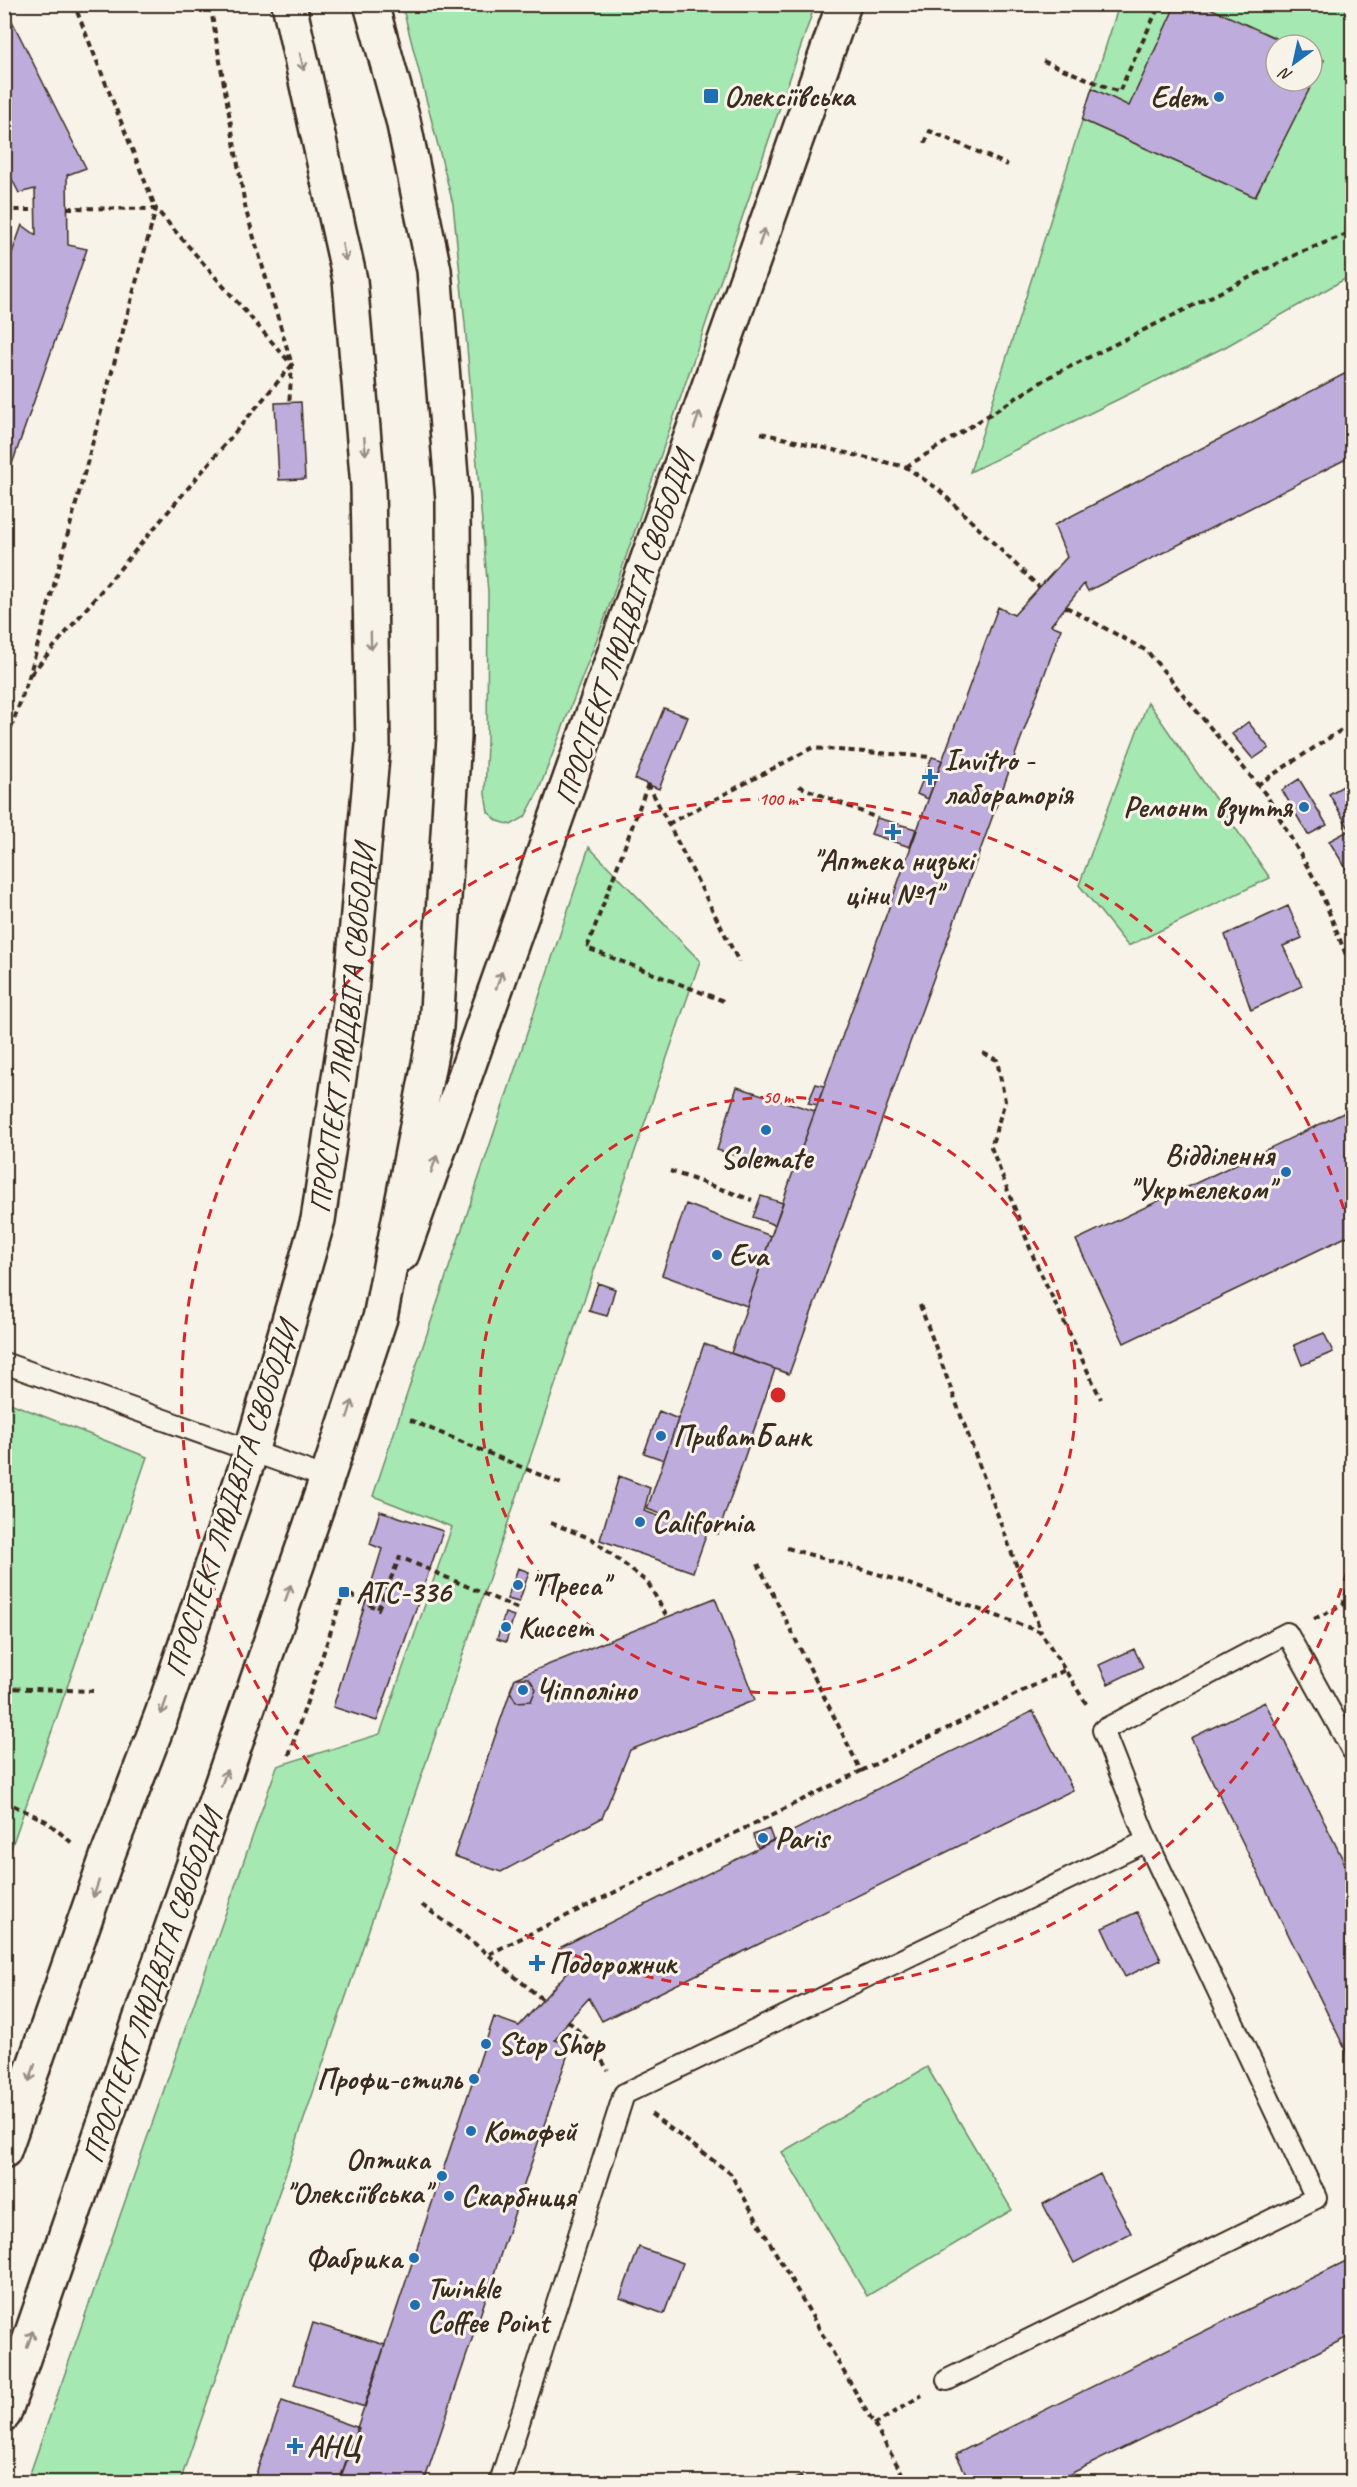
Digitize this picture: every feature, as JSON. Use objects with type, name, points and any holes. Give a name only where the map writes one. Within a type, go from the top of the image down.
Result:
[{"type":"main road","name":"ПРОСПЕКТ ЛЮДВІГА СВОБОДИ","points":[[4,2151],[108,1854],[162,1714],[251,1452],[318,1220],[350,1003],[373,745],[368,486],[350,280],[290,4]]},
{"type":"main road","name":"ПРОСПЕКТ ЛЮДВІГА СВОБОДИ","points":[[371,4],[403,120],[434,270],[453,512],[454,737],[436,1027],[380,1318]]},
{"type":"main road","name":"ПРОСПЕКТ ЛЮДВІГА СВОБОДИ","points":[[4,2415],[380,1318],[844,4]]},
{"type":"lane","points":[[4,1363],[327,1478]]},
{"type":"lane","points":[[947,2380],[1316,2198],[1147,1841],[1103,1730],[1287,1633],[1353,1750]]},
{"type":"lane","points":[[500,2482],[624,2094],[1147,1841]]},
{"type":"path","points":[[74,4],[156,209],[292,365]]},
{"type":"path","points":[[210,4],[246,211],[292,365],[289,405]]},
{"type":"path","points":[[1043,61],[1119,92],[1160,4]]},
{"type":"path","points":[[924,143],[930,131],[1008,165]]},
{"type":"path","points":[[68,208],[156,209]]},
{"type":"path","points":[[4,748],[29,677],[156,209]]},
{"type":"path","points":[[4,210],[35,210]]},
{"type":"path","points":[[906,467],[1051,376],[1299,254],[1353,232]]},
{"type":"path","points":[[29,677],[292,365]]},
{"type":"path","points":[[761,433],[906,467],[938,489],[1039,587]]},
{"type":"path","points":[[1066,607],[1147,651],[1267,796],[1319,887],[1353,970]]},
{"type":"path","points":[[1257,785],[1353,723]]},
{"type":"path","points":[[668,824],[812,748],[932,757]]},
{"type":"path","points":[[726,1002],[587,948],[648,784],[739,962]]},
{"type":"path","points":[[799,786],[877,818]]},
{"type":"path","points":[[983,1053],[997,1060],[1005,1101],[991,1147],[1035,1262],[1101,1399]]},
{"type":"path","points":[[670,1171],[752,1200]]},
{"type":"path","points":[[920,1305],[1041,1632],[1103,1730]]},
{"type":"path","points":[[410,1420],[564,1485]]},
{"type":"path","points":[[551,1523],[592,1539],[648,1583],[666,1615]]},
{"type":"path","points":[[787,1548],[898,1581],[1041,1632]]},
{"type":"path","points":[[289,1755],[344,1592],[378,1609],[400,1557],[521,1610]]},
{"type":"path","points":[[758,1564],[861,1771]]},
{"type":"path","points":[[1287,1633],[1343,1605],[1353,1574]]},
{"type":"path","points":[[489,1954],[1065,1670]]},
{"type":"path","points":[[4,1688],[93,1691]]},
{"type":"path","points":[[4,1801],[46,1821],[72,1844]]},
{"type":"path","points":[[422,1905],[489,1954],[542,2000]]},
{"type":"path","points":[[568,2021],[590,2042],[624,2094],[730,2173],[907,2482]]},
{"type":"path","points":[[874,2425],[947,2380]]},
{"type":"path","points":[[1347,2482],[1353,2480]]},
{"type":"green space","points":[[402,5],[815,5],[605,618],[538,792],[525,817],[511,825],[498,821],[488,812],[485,794],[488,592],[453,204]]},
{"type":"green space","points":[[1119,5],[1352,5],[1352,275],[1225,347],[970,472]]},
{"type":"green space","points":[[1148,702],[1270,878],[1128,946],[1079,885]]},
{"type":"green space","points":[[589,847],[700,961],[180,2482],[27,2482],[277,1766],[380,1734],[452,1527],[373,1496]]},
{"type":"green space","points":[[5,1401],[147,1457],[5,1866]]},
{"type":"green space","points":[[927,2067],[1012,2210],[867,2296],[782,2152]]},
{"type":"building","name":"Edem","points":[[1176,4],[1201,4],[1265,33],[1264,93],[1307,93],[1255,197],[1082,120],[1092,88],[1129,106]]},
{"type":"building","points":[[4,5],[86,168],[67,175],[68,245],[87,249],[4,487],[4,275],[22,225],[36,235],[35,189],[19,193],[4,164]]},
{"type":"building","points":[[1352,370],[1352,456],[1088,591],[1084,584],[1051,625],[1061,629],[789,1374],[731,1353],[793,1172],[998,607],[1014,615],[1067,557],[1054,525]]},
{"type":"building","points":[[301,402],[305,479],[279,480],[275,403]]},
{"type":"building","points":[[664,708],[688,717],[659,789],[635,779]]},
{"type":"building","points":[[1248,722],[1269,748],[1253,759],[1232,734]]},
{"type":"building","name":"Invitro - лабораторія","points":[[932,757],[942,760],[928,799],[917,794]]},
{"type":"building","name":"Ремонт взуття","points":[[1299,779],[1327,825],[1308,835],[1282,790]]},
{"type":"building","points":[[1352,781],[1352,878],[1329,841],[1350,830],[1329,794]]},
{"type":"building","name":"\"Аптека низькі ціни №1\"","points":[[877,818],[916,829],[910,847],[871,834]]},
{"type":"building","points":[[1288,906],[1302,938],[1283,946],[1302,986],[1251,1010],[1225,935]]},
{"type":"building","points":[[816,1084],[824,1086],[817,1105],[808,1103]]},
{"type":"building","name":"Solemate","points":[[737,1087],[815,1111],[793,1172],[717,1150]]},
{"type":"building","name":"Відділення \"Укртелеком\"","points":[[1352,1109],[1352,1234],[1124,1343],[1076,1240]]},
{"type":"building","points":[[761,1196],[783,1203],[775,1225],[753,1217]]},
{"type":"building","name":"Eva","points":[[686,1204],[771,1236],[747,1306],[662,1275]]},
{"type":"building","points":[[598,1283],[615,1289],[607,1316],[589,1311]]},
{"type":"building","points":[[1324,1333],[1333,1352],[1302,1365],[1294,1345]]},
{"type":"building","points":[[704,1344],[775,1369],[718,1534],[647,1509]]},
{"type":"building","name":"ПриватБанк","points":[[659,1411],[678,1419],[664,1460],[644,1453]]},
{"type":"building","name":"California","points":[[619,1476],[650,1488],[644,1511],[707,1533],[693,1572],[600,1540]]},
{"type":"building","points":[[380,1511],[443,1531],[377,1721],[333,1707],[382,1549],[370,1544]]},
{"type":"building","name":"\"Преса\"","points":[[518,1568],[529,1572],[519,1602],[507,1599]]},
{"type":"building","points":[[715,1598],[755,1700],[630,1750],[602,1818],[501,1872],[454,1856],[515,1678]]},
{"type":"building","name":"Киссет","points":[[505,1613],[514,1616],[506,1642],[497,1639]]},
{"type":"building","points":[[1134,1649],[1143,1667],[1108,1684],[1099,1665]]},
{"type":"building","name":"Чіпполіно","points":[[515,1678],[529,1678],[536,1689],[531,1701],[516,1702],[510,1691]]},
{"type":"building","points":[[1265,1702],[1352,1878],[1352,2063],[1191,1738]]},
{"type":"building","points":[[1033,1711],[1073,1790],[602,2021],[589,1998],[568,2021],[555,2040],[571,2045],[424,2482],[339,2482],[494,2017],[519,2026],[573,1966],[561,1947]]},
{"type":"building","name":"Paris","points":[[769,1829],[773,1840],[758,1848],[753,1835]]},
{"type":"building","points":[[1137,1912],[1161,1960],[1125,1977],[1102,1928]]},
{"type":"building","points":[[1100,2174],[1131,2233],[1074,2263],[1043,2204]]},
{"type":"building","points":[[639,2247],[683,2263],[664,2314],[620,2298]]},
{"type":"building","points":[[1352,2258],[1352,2335],[1054,2482],[970,2482],[956,2454]]},
{"type":"building","points":[[313,2323],[385,2345],[365,2407],[294,2385]]},
{"type":"building","points":[[282,2401],[359,2428],[339,2482],[253,2482]]},
{"type":"building","points":[[801,2476],[804,2482],[788,2482]]},
{"type":"place","name":"Олексіївська","points":[[711,96]]},
{"type":"place","name":"Edem","points":[[1219,97]]},
{"type":"place","name":"Invitro - лабораторія","points":[[930,777]]},
{"type":"place","name":"Ремонт взуття","points":[[1304,807]]},
{"type":"place","name":"\"Аптека низькі ціни №1\"","points":[[893,832]]},
{"type":"place","name":"Solemate","points":[[766,1130]]},
{"type":"place","name":"Відділення \"Укртелеком\"","points":[[1286,1172]]},
{"type":"place","name":"Eva","points":[[717,1255]]},
{"type":"place","name":"ПриватБанк","points":[[661,1436]]},
{"type":"place","name":"California","points":[[640,1522]]},
{"type":"place","name":"\"Преса\"","points":[[518,1585]]},
{"type":"place","name":"АТС-336","points":[[344,1592]]},
{"type":"place","name":"Киссет","points":[[506,1627]]},
{"type":"place","name":"Чіпполіно","points":[[523,1690]]},
{"type":"place","name":"Paris","points":[[763,1838]]},
{"type":"place","name":"Подорожник","points":[[537,1963]]},
{"type":"place","name":"Stop Shop","points":[[486,2044]]},
{"type":"place","name":"Профи-стиль","points":[[474,2079]]},
{"type":"place","name":"Котофей","points":[[471,2131]]},
{"type":"place","name":"Оптика \"Олексіївська\"","points":[[442,2176]]},
{"type":"place","name":"Скарбниця","points":[[449,2196]]},
{"type":"place","name":"Фабрика","points":[[414,2258]]},
{"type":"place","name":"Twinkle Coffee Point","points":[[415,2305]]},
{"type":"place","name":"АНЦ","points":[[295,2446]]}]
